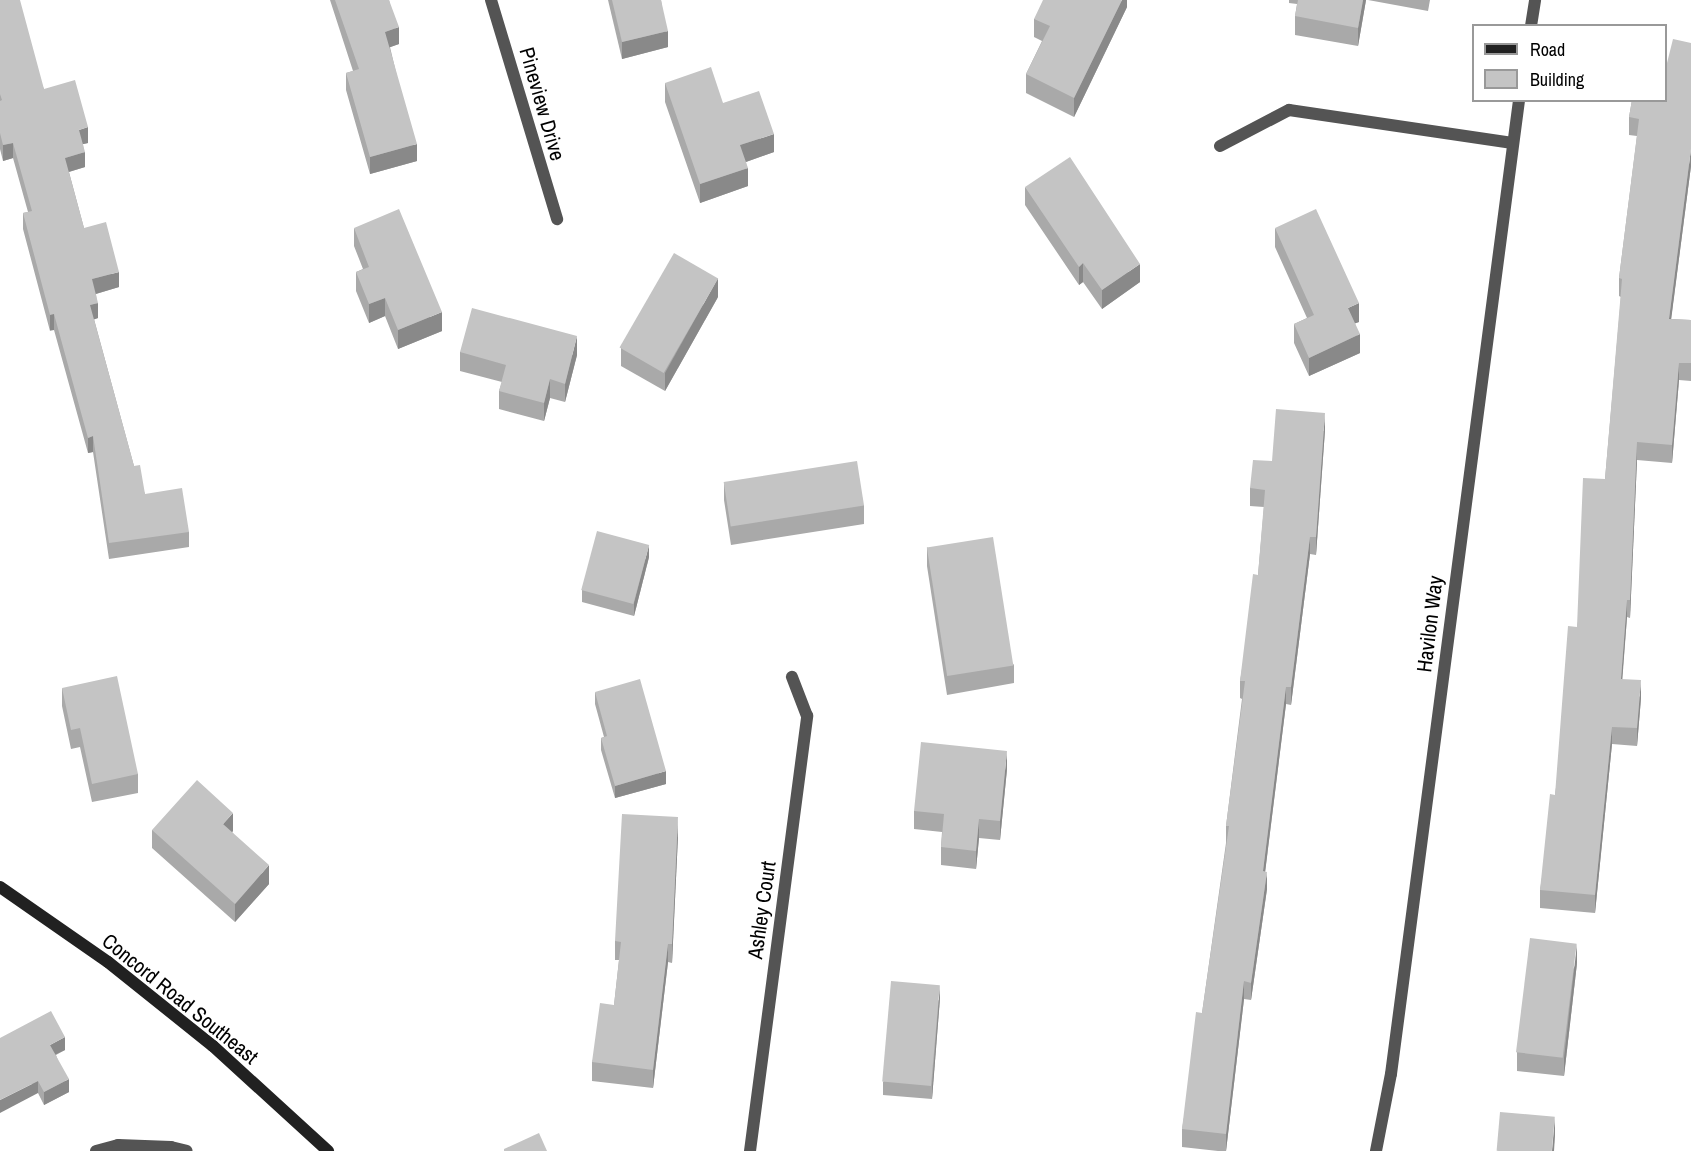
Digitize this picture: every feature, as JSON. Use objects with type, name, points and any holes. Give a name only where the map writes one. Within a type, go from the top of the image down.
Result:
[{"type":"street","name":"Pineview Drive","points":[[491,0],[557,219]]},
{"type":"street","points":[[1531,24],[1535,0]]},
{"type":"street","name":"Havilon Way","points":[[1376,1151],[1392,1062],[1520,102]]},
{"type":"street","points":[[1220,146],[1289,110],[1513,143]]},
{"type":"street","name":"Ashley Court","points":[[750,1151],[807,716],[792,676]]},
{"type":"street","name":"Concord Road Southeast","points":[[0,887],[108,962],[213,1046],[328,1151]]},
{"type":"street","points":[[96,1151],[118,1145],[171,1147],[187,1151]]},
{"type":"building","points":[[0,0],[20,0],[44,89],[75,80],[88,127],[79,130],[85,152],[65,158],[84,228],[106,222],[119,272],[92,279],[98,303],[90,305],[134,466],[140,465],[145,494],[182,488],[189,532],[109,543],[93,436],[88,438],[54,314],[50,315],[23,213],[32,211],[13,143],[3,145],[0,133],[0,101],[2,100],[0,94]]},
{"type":"building","points":[[335,0],[389,0],[399,27],[385,32],[417,144],[370,157],[346,73],[359,69]]},
{"type":"building","points":[[612,0],[661,0],[668,31],[622,42]]},
{"type":"building","points":[[1043,0],[1122,0],[1074,98],[1026,74],[1050,26],[1034,19]]},
{"type":"building","points":[[1298,0],[1363,0],[1358,28],[1295,16]]},
{"type":"building","points":[[1673,39],[1691,43],[1691,149],[1669,319],[1691,320],[1691,363],[1679,363],[1672,445],[1637,442],[1630,600],[1627,600],[1621,679],[1641,680],[1637,728],[1612,727],[1595,895],[1540,890],[1550,794],[1555,795],[1568,626],[1577,627],[1583,478],[1605,479],[1622,279],[1619,278],[1639,119],[1629,117],[1632,102],[1667,102],[1667,63]]},
{"type":"building","points":[[711,67],[723,103],[759,91],[774,134],[740,145],[748,168],[700,184],[665,83]]},
{"type":"building","points":[[1070,157],[1140,264],[1102,290],[1083,263],[1079,267],[1025,187]]},
{"type":"building","points":[[399,209],[442,312],[398,330],[385,298],[369,304],[356,272],[369,267],[354,228]]},
{"type":"building","points":[[1316,209],[1359,303],[1348,308],[1360,334],[1309,358],[1294,324],[1314,315],[1275,228]]},
{"type":"building","points":[[674,253],[718,278],[664,373],[620,347]]},
{"type":"building","points":[[472,308],[577,336],[565,384],[550,379],[544,403],[499,391],[506,365],[460,352]]},
{"type":"building","points":[[1276,409],[1325,413],[1316,537],[1310,537],[1291,687],[1286,687],[1263,871],[1267,872],[1251,983],[1244,981],[1226,1134],[1182,1129],[1196,1012],[1202,1013],[1229,826],[1226,826],[1245,681],[1240,681],[1253,574],[1258,575],[1265,490],[1250,488],[1253,460],[1272,461]]},
{"type":"building","points":[[857,461],[864,505],[731,527],[724,482]]},
{"type":"building","points":[[597,531],[649,545],[633,604],[581,590]]},
{"type":"building","points":[[993,537],[1013,665],[947,676],[927,547]]},
{"type":"building","points":[[117,676],[138,774],[92,784],[80,728],[71,730],[62,688]]},
{"type":"building","points":[[640,679],[666,771],[615,786],[601,738],[607,736],[595,692]]},
{"type":"building","points":[[921,742],[1007,751],[1000,821],[979,819],[976,851],[941,847],[944,814],[914,811]]},
{"type":"building","points":[[197,780],[233,813],[223,824],[269,865],[235,904],[152,830]]},
{"type":"building","points":[[622,814],[678,817],[672,944],[668,944],[653,1070],[592,1062],[600,1003],[614,1005],[621,942],[615,941]]},
{"type":"building","points":[[1530,938],[1577,944],[1563,1058],[1516,1052]]},
{"type":"building","points":[[891,981],[940,985],[931,1086],[882,1082]]},
{"type":"building","points":[[51,1011],[65,1037],[50,1045],[69,1079],[44,1092],[38,1081],[0,1100],[0,1038]]},
{"type":"building","points":[[1500,1112],[1555,1117],[1552,1151],[1497,1151]]},
{"type":"building","points":[[539,1133],[547,1151],[504,1151],[504,1149]]}]
